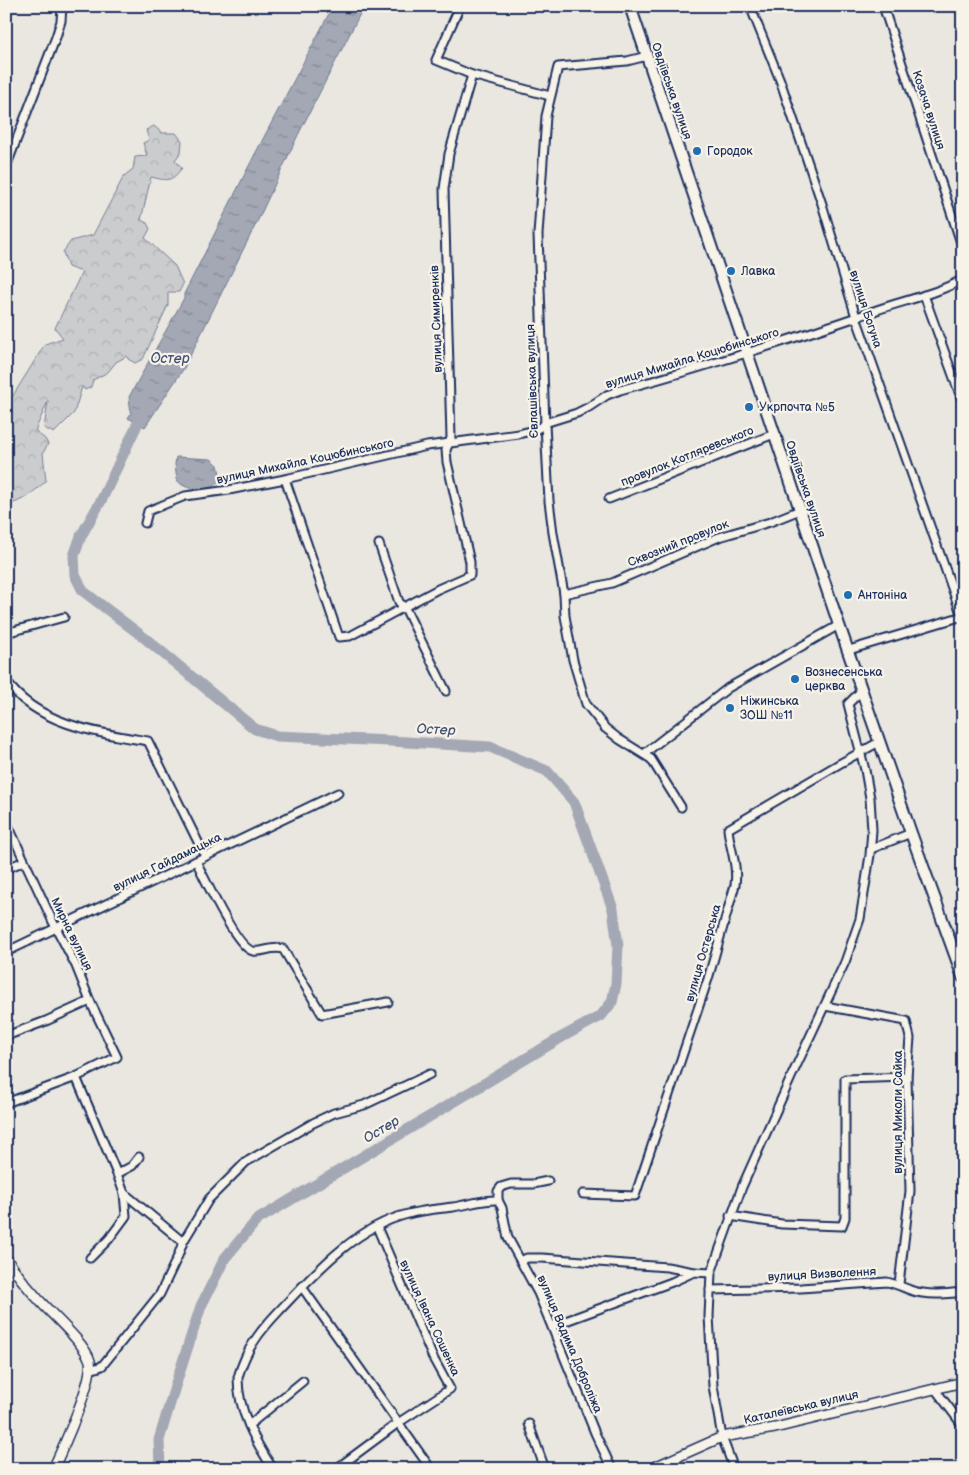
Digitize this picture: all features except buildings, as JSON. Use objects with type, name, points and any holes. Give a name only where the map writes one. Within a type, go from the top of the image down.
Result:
[{"type":"main road","name":"Овдіївська вулиця","points":[[630,6],[879,742],[963,977]]},
{"type":"street","points":[[6,167],[56,37],[61,21],[62,6]]},
{"type":"street","points":[[460,6],[436,60],[472,75],[550,96]]},
{"type":"street","name":"вулиця Богуна","points":[[750,6],[786,98],[822,204],[856,317],[962,617]]},
{"type":"street","name":"Козача вулиця","points":[[884,6],[963,249]]},
{"type":"street","name":"Євлашівська вулиця","points":[[646,56],[627,61],[558,67],[550,96],[543,146],[538,235],[544,424],[553,533],[564,594],[565,616],[573,660],[586,704],[605,728],[651,759],[681,807]]},
{"type":"street","name":"вулиця Симиренків","points":[[406,608],[438,589],[470,575],[470,562],[447,462],[446,450],[451,438],[444,189],[449,154],[472,75]]},
{"type":"street","name":"вулиця Михайла Коцюбинського","points":[[145,523],[148,510],[185,496],[286,479],[419,448],[519,434],[538,429],[544,424],[589,408],[607,394],[747,354],[856,317],[944,290],[963,279]]},
{"type":"street","points":[[924,295],[963,403]]},
{"type":"street","name":"провулок Котляревського","points":[[609,499],[774,434]]},
{"type":"street","points":[[286,479],[339,637],[350,636],[406,608]]},
{"type":"street","name":"Сквозний провулок","points":[[564,594],[612,583],[719,537],[770,522],[800,510]]},
{"type":"street","points":[[379,544],[399,602],[406,608],[446,691]]},
{"type":"street","points":[[6,633],[64,617]]},
{"type":"street","points":[[849,650],[962,617]]},
{"type":"street","points":[[644,753],[728,688],[839,625]]},
{"type":"street","points":[[6,681],[24,701],[63,722],[110,735],[148,741],[205,856]]},
{"type":"street","points":[[734,1469],[722,1437],[713,1386],[709,1316],[711,1272],[730,1216],[789,1082],[845,962],[860,919],[871,849],[872,830],[870,798],[861,752],[848,704],[862,690]]},
{"type":"street","name":"вулиця Остерська","points":[[583,1194],[635,1196],[708,979],[735,885],[737,872],[728,830],[879,742]]},
{"type":"street","name":"вулиця Гайдамацька","points":[[6,952],[338,793]]},
{"type":"street","name":"Мирна вулиця","points":[[6,821],[76,966],[90,1001],[117,1057],[76,1077]]},
{"type":"street","points":[[871,849],[911,833]]},
{"type":"street","points":[[6,869],[24,861]]},
{"type":"street","points":[[196,861],[233,932],[246,948],[253,951],[274,947],[284,949],[322,1014],[388,1002]]},
{"type":"street","points":[[6,1036],[46,1021],[90,1001]]},
{"type":"street","name":"вулиця Миколи Сайка","points":[[825,1006],[906,1022],[910,1038],[908,1077],[910,1190],[898,1284]]},
{"type":"street","points":[[90,1370],[102,1366],[151,1307],[160,1294],[183,1242],[209,1199],[246,1162],[313,1123],[334,1113],[364,1105],[430,1074]]},
{"type":"street","points":[[6,1104],[76,1077],[124,1193],[126,1216]]},
{"type":"street","points":[[730,1216],[782,1224],[842,1226],[845,1218],[845,1079],[908,1077]]},
{"type":"street","points":[[117,1174],[132,1166],[139,1157]]},
{"type":"street","points":[[272,1469],[249,1425],[241,1400],[238,1376],[249,1347],[264,1327],[302,1287],[338,1252],[377,1227],[406,1214],[471,1204],[486,1199],[498,1200],[498,1191],[501,1187],[511,1184],[533,1184],[548,1181]]},
{"type":"street","points":[[124,1193],[183,1242]]},
{"type":"street","name":"вулиця Вадима Доброліжа","points":[[498,1200],[502,1208],[508,1238],[538,1293],[595,1433],[612,1469]]},
{"type":"street","points":[[90,1258],[109,1239],[137,1204]]},
{"type":"street","name":"вулиця Івана Сошенка","points":[[336,1469],[346,1466],[398,1424],[450,1389],[433,1358],[377,1227]]},
{"type":"street","points":[[6,1258],[40,1301],[82,1346],[90,1361],[90,1370],[70,1432],[53,1469]]},
{"type":"street","points":[[521,1261],[527,1258],[542,1258],[711,1272]]},
{"type":"street","points":[[552,1326],[672,1282],[694,1272]]},
{"type":"street","name":"вулиця Визволення","points":[[710,1290],[801,1288],[887,1282],[930,1294],[963,1292]]},
{"type":"street","points":[[302,1287],[431,1469]]},
{"type":"street","points":[[249,1425],[303,1381]]},
{"type":"street","name":"Каталеївська вулиця","points":[[650,1469],[722,1437],[775,1428],[963,1382]]},
{"type":"street","points":[[935,1389],[963,1426]]},
{"type":"street","points":[[529,1424],[544,1469]]},
{"type":"green space","points":[[154,126],[162,133],[176,133],[182,141],[181,152],[175,160],[182,168],[175,176],[169,179],[151,177],[141,220],[147,223],[150,229],[145,238],[175,266],[183,284],[179,292],[168,292],[168,305],[143,359],[135,363],[128,359],[127,356],[116,362],[108,372],[93,380],[91,387],[85,390],[82,387],[74,413],[54,433],[44,428],[48,401],[35,431],[48,444],[43,453],[46,481],[22,499],[6,505],[6,407],[45,344],[63,338],[55,328],[82,272],[68,267],[63,252],[71,241],[93,235],[124,176],[133,169],[135,157],[147,156],[143,143],[149,140],[146,130]]},
{"type":"water","name":"Остер","points":[[333,6],[364,6],[298,135],[184,368],[145,427],[128,418],[131,413],[129,397],[184,298],[184,294],[254,156]]},
{"type":"water","points":[[176,457],[211,459],[218,465],[221,479],[217,484],[206,489],[186,487],[177,480]]},
{"type":"waterway","name":"Остер","points":[[144,410],[102,499],[81,536],[74,556],[75,575],[83,591],[146,639],[255,729],[277,736],[490,747],[547,771],[574,802],[613,909],[618,946],[616,984],[612,1002],[601,1016],[562,1037],[257,1220],[225,1258],[201,1306],[159,1440],[160,1469]]},
{"type":"place","name":"Городок","points":[[697,151]]},
{"type":"place","name":"Лавка","points":[[731,271]]},
{"type":"place","name":"Укрпочта №5","points":[[749,407]]},
{"type":"place","name":"Антоніна","points":[[848,595]]},
{"type":"place","name":"Вознесенська церква","points":[[795,679]]},
{"type":"place","name":"Ніжинська ЗОШ №11","points":[[730,708]]}]
